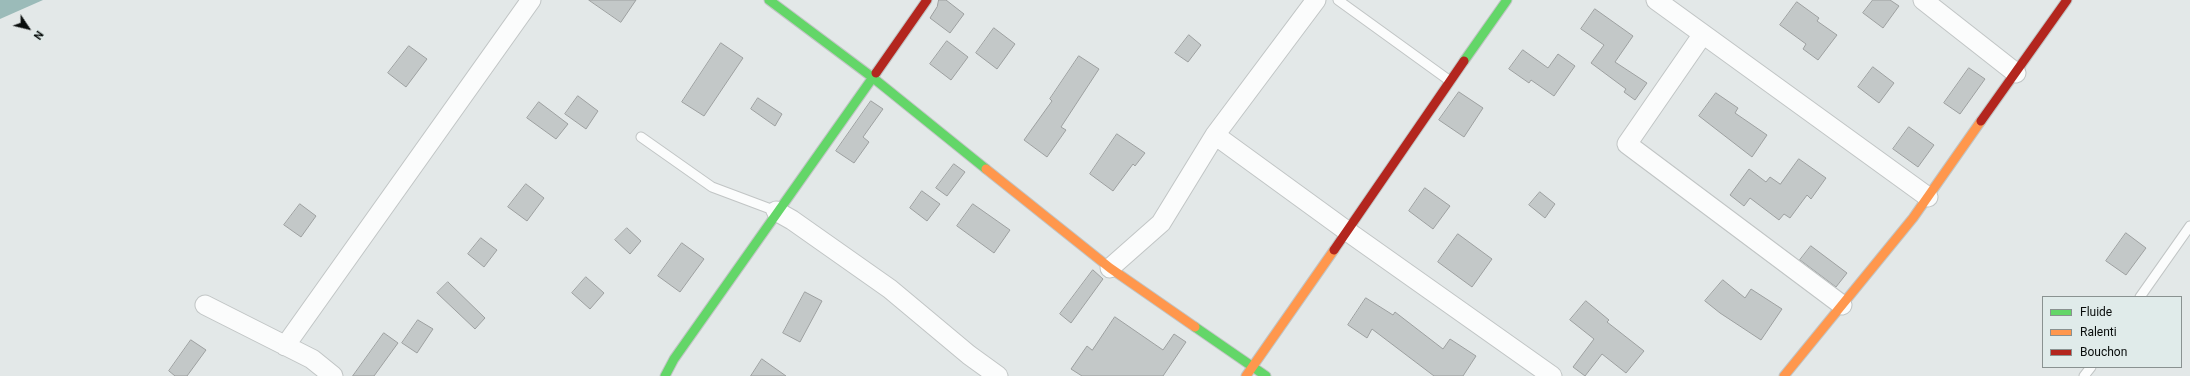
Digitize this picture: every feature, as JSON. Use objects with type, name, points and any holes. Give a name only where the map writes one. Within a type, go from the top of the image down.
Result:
[{"type":"street","points":[[286,346],[531,0]]},
{"type":"street","points":[[769,0],[872,77],[1110,268],[1266,376]]},
{"type":"street","points":[[665,376],[674,359],[776,211],[926,0]]},
{"type":"street","points":[[1110,268],[1161,223],[1215,134],[1316,0]]},
{"type":"street","points":[[1246,376],[1507,0]]},
{"type":"street","points":[[1656,0],[1928,197]]},
{"type":"street","points":[[1923,0],[2016,73]]},
{"type":"street","points":[[1784,376],[1842,306],[1928,197],[2067,0]]},
{"type":"street","points":[[1703,34],[1627,144],[1842,306]]},
{"type":"street","points":[[1215,134],[1347,231],[1552,376]]},
{"type":"street","points":[[776,211],[792,220],[890,289],[969,355],[998,376]]},
{"type":"street","points":[[205,305],[312,359],[333,376]]},
{"type":"lane","points":[[1338,0],[1450,82]]},
{"type":"lane","points":[[641,137],[712,187],[776,211]]},
{"type":"lane","points":[[2141,296],[2190,226]]},
{"type":"lane","points":[[2084,376],[2090,368]]},
{"type":"water","points":[[0,0],[43,0],[0,19]]},
{"type":"building","points":[[589,0],[636,0],[621,22]]},
{"type":"building","points":[[939,0],[946,0],[964,14],[950,33],[930,18],[937,7]]},
{"type":"building","points":[[1873,0],[1890,0],[1899,6],[1883,28],[1863,13]]},
{"type":"building","points":[[1797,2],[1819,18],[1817,21],[1837,35],[1818,60],[1803,49],[1806,44],[1780,25]]},
{"type":"building","points":[[1595,9],[1633,36],[1615,62],[1647,83],[1635,100],[1624,92],[1626,89],[1591,63],[1604,45],[1581,29]]},
{"type":"building","points":[[994,28],[1015,44],[997,69],[976,53]]},
{"type":"building","points":[[1189,35],[1201,45],[1188,62],[1175,53]]},
{"type":"building","points":[[947,41],[968,57],[951,80],[930,64]]},
{"type":"building","points":[[721,43],[743,58],[704,116],[682,102]]},
{"type":"building","points":[[409,46],[427,59],[406,87],[388,73]]},
{"type":"building","points":[[1523,50],[1548,68],[1558,54],[1575,66],[1554,96],[1531,80],[1529,83],[1509,69]]},
{"type":"building","points":[[1079,56],[1099,69],[1061,127],[1066,130],[1047,157],[1024,140],[1052,101],[1050,99]]},
{"type":"building","points":[[1873,67],[1894,83],[1879,103],[1858,87]]},
{"type":"building","points":[[1969,68],[1985,79],[1960,114],[1944,103]]},
{"type":"building","points":[[1459,92],[1483,108],[1464,137],[1439,120]]},
{"type":"building","points":[[1716,93],[1738,108],[1735,113],[1767,135],[1752,157],[1699,116]]},
{"type":"building","points":[[578,96],[598,111],[586,129],[565,114]]},
{"type":"building","points":[[758,98],[782,114],[775,126],[751,109]]},
{"type":"building","points":[[871,101],[883,109],[863,137],[869,142],[854,163],[836,151]]},
{"type":"building","points":[[539,102],[568,124],[556,139],[527,118]]},
{"type":"building","points":[[1909,127],[1934,145],[1918,167],[1893,149]]},
{"type":"building","points":[[1117,134],[1145,153],[1135,166],[1133,164],[1113,191],[1090,174]]},
{"type":"building","points":[[1799,159],[1826,178],[1811,199],[1807,195],[1790,218],[1784,214],[1779,220],[1750,198],[1744,206],[1730,195],[1749,169],[1766,182],[1770,177],[1780,184]]},
{"type":"building","points":[[954,164],[965,172],[947,196],[936,188]]},
{"type":"building","points":[[526,184],[544,198],[527,221],[508,207]]},
{"type":"building","points":[[1425,188],[1450,206],[1433,229],[1409,211]]},
{"type":"building","points":[[922,191],[940,204],[927,221],[910,208]]},
{"type":"building","points":[[1540,192],[1555,204],[1545,218],[1529,205]]},
{"type":"building","points":[[300,204],[316,216],[301,237],[284,225]]},
{"type":"building","points":[[973,204],[1010,230],[994,253],[957,226]]},
{"type":"building","points":[[627,228],[641,241],[630,254],[615,240]]},
{"type":"building","points":[[2126,233],[2146,248],[2126,275],[2106,261]]},
{"type":"building","points":[[1458,234],[1492,259],[1472,287],[1438,262]]},
{"type":"building","points":[[481,238],[497,250],[484,267],[468,254]]},
{"type":"building","points":[[682,243],[704,259],[680,292],[658,276]]},
{"type":"building","points":[[1811,246],[1847,273],[1836,287],[1800,260]]},
{"type":"building","points":[[1093,270],[1103,279],[1071,323],[1060,314]]},
{"type":"building","points":[[586,277],[604,293],[590,309],[572,293]]},
{"type":"building","points":[[1723,280],[1745,298],[1751,289],[1782,309],[1761,340],[1720,313],[1705,301]]},
{"type":"building","points":[[448,282],[485,318],[475,329],[437,293]]},
{"type":"building","points":[[805,292],[822,301],[800,342],[783,333]]},
{"type":"building","points":[[1366,298],[1393,315],[1395,312],[1443,349],[1450,339],[1476,356],[1463,376],[1434,376],[1372,329],[1367,338],[1348,325]]},
{"type":"building","points":[[1586,301],[1609,320],[1607,322],[1644,351],[1626,373],[1602,354],[1585,376],[1573,367],[1594,339],[1570,320]]},
{"type":"building","points":[[1115,317],[1163,350],[1174,334],[1186,342],[1163,376],[1082,376],[1071,369],[1087,346],[1092,350]]},
{"type":"building","points":[[418,320],[433,329],[417,353],[402,343]]},
{"type":"building","points":[[384,333],[398,343],[374,376],[353,376]]},
{"type":"building","points":[[191,340],[206,350],[187,376],[175,376],[169,371]]},
{"type":"building","points":[[762,359],[786,376],[751,376]]},
{"type":"traffic: fast","points":[[769,0],[872,77],[986,169]]},
{"type":"traffic: fast","points":[[1464,61],[1507,0]]},
{"type":"traffic: fast","points":[[665,376],[674,359],[876,73]]},
{"type":"traffic: fast","points":[[1195,327],[1266,376]]},
{"type":"traffic: slow","points":[[1784,376],[1913,218],[1981,121]]},
{"type":"traffic: slow","points":[[986,169],[1110,268],[1195,327]]},
{"type":"traffic: slow","points":[[1246,376],[1334,250]]},
{"type":"traffic: jam","points":[[876,73],[927,0]]},
{"type":"traffic: jam","points":[[1981,121],[2067,0]]},
{"type":"traffic: jam","points":[[1334,250],[1464,61]]}]
